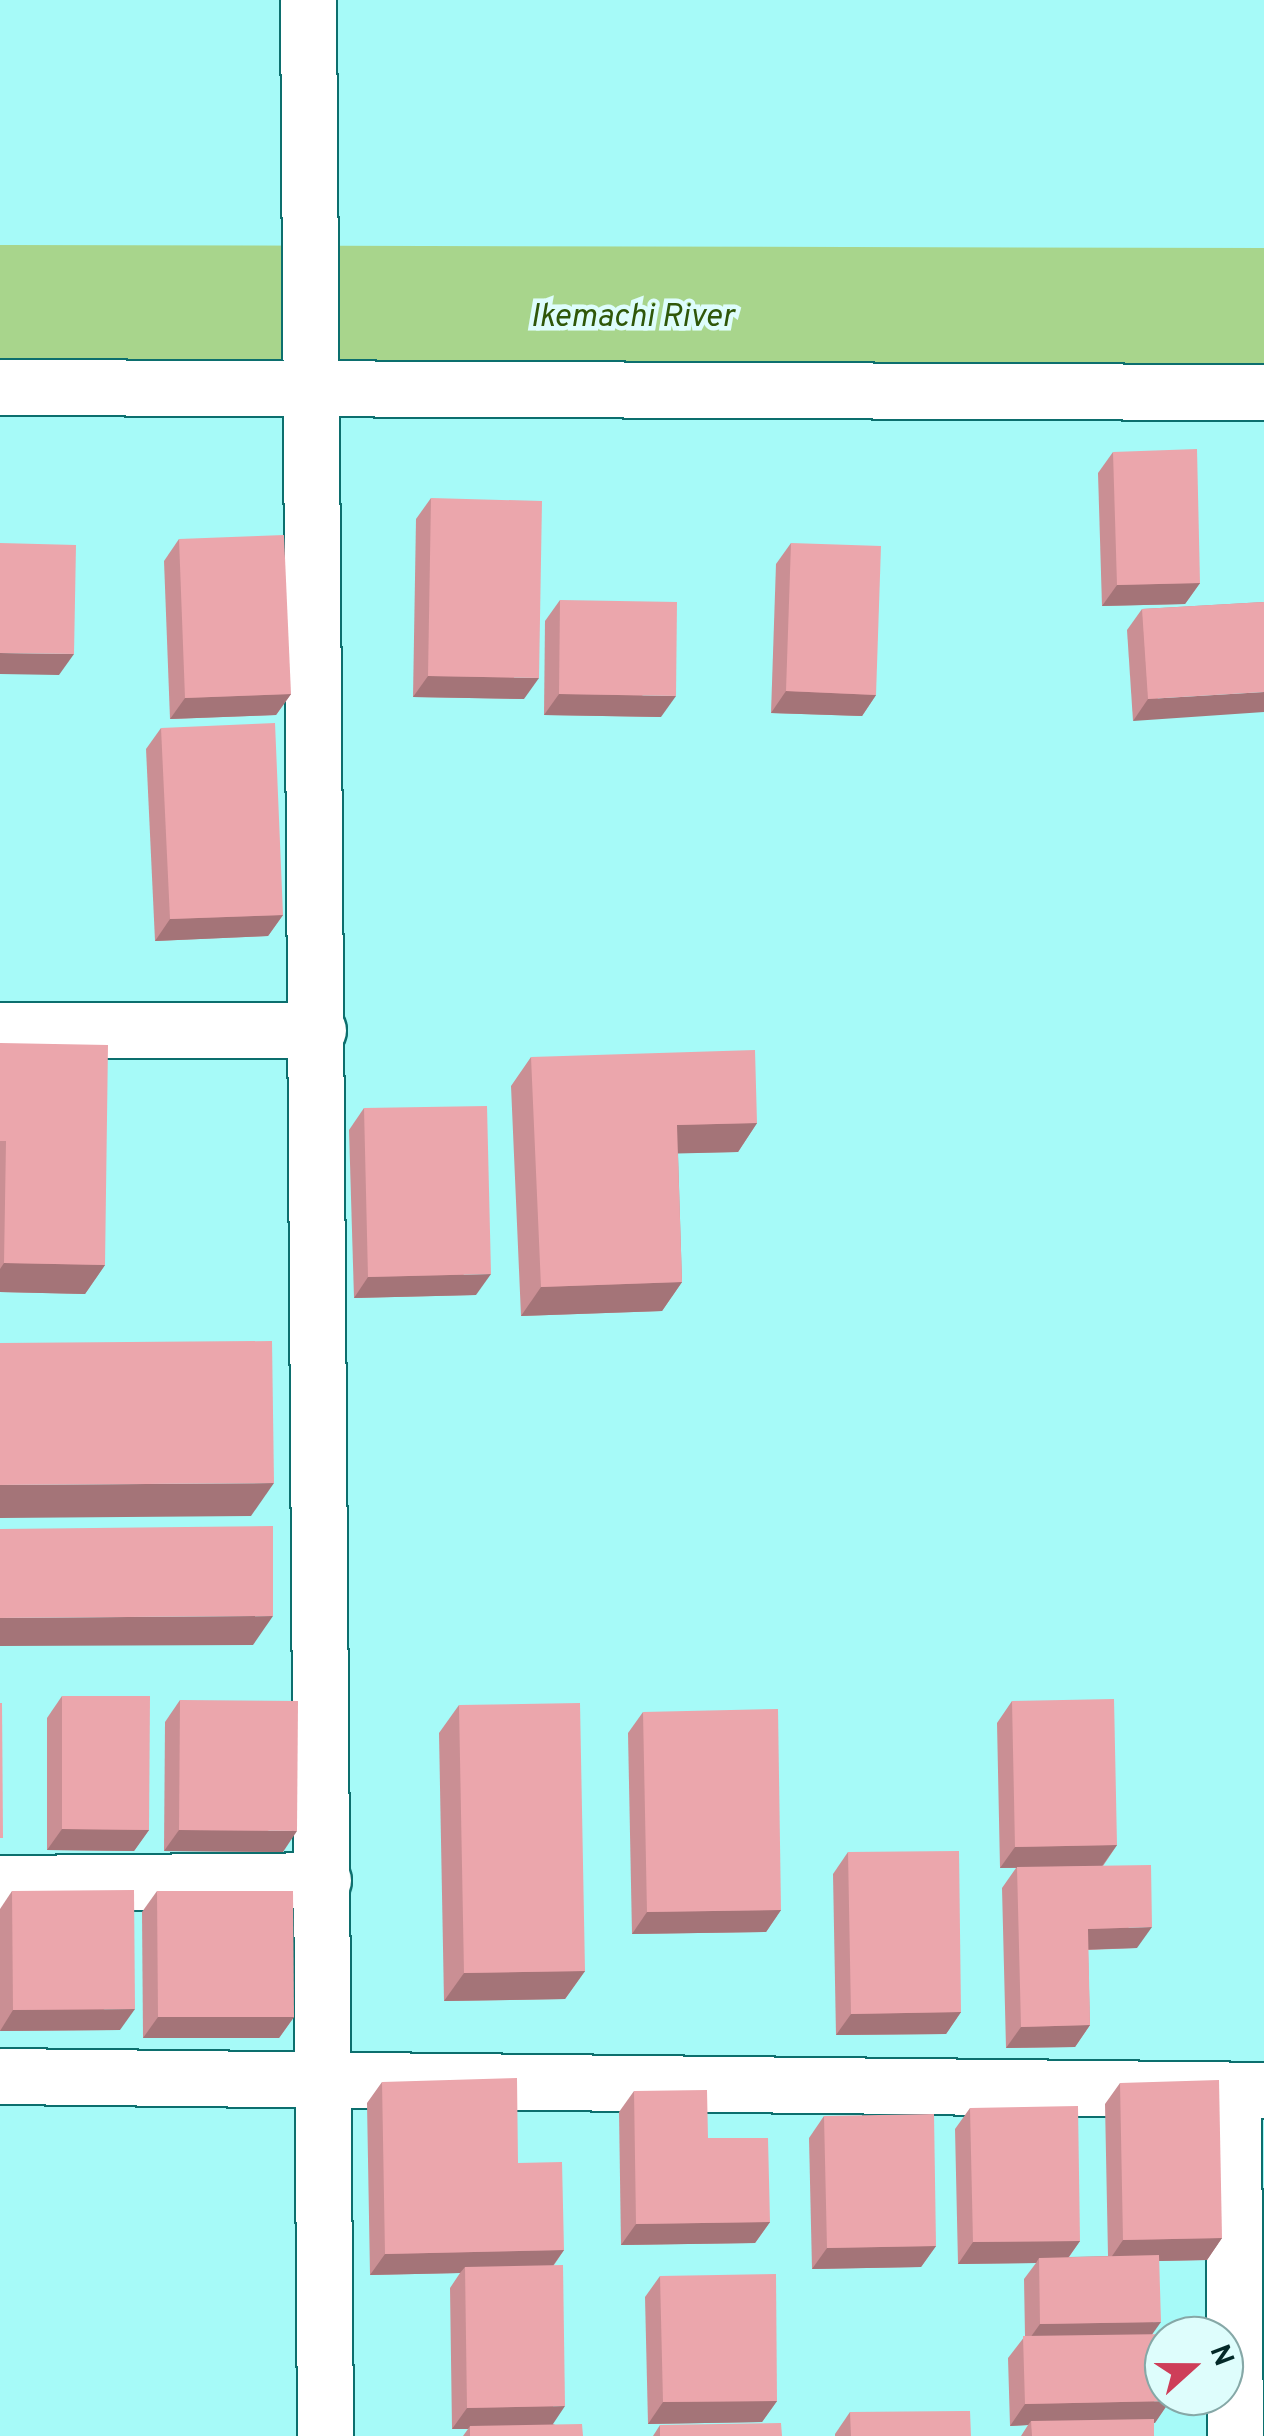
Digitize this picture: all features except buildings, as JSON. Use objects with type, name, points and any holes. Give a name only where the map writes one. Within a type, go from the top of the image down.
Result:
[{"type":"street","points":[[308,0],[326,2436]]},
{"type":"street","points":[[0,387],[313,385],[1264,392]]},
{"type":"street","points":[[0,1030],[318,1030]]},
{"type":"street","points":[[0,1883],[323,1880]]},
{"type":"street","points":[[0,2076],[1248,2091],[1235,2436]]},
{"type":"waterway","name":"Ikemachi River","points":[[0,317],[1264,320]]}]
